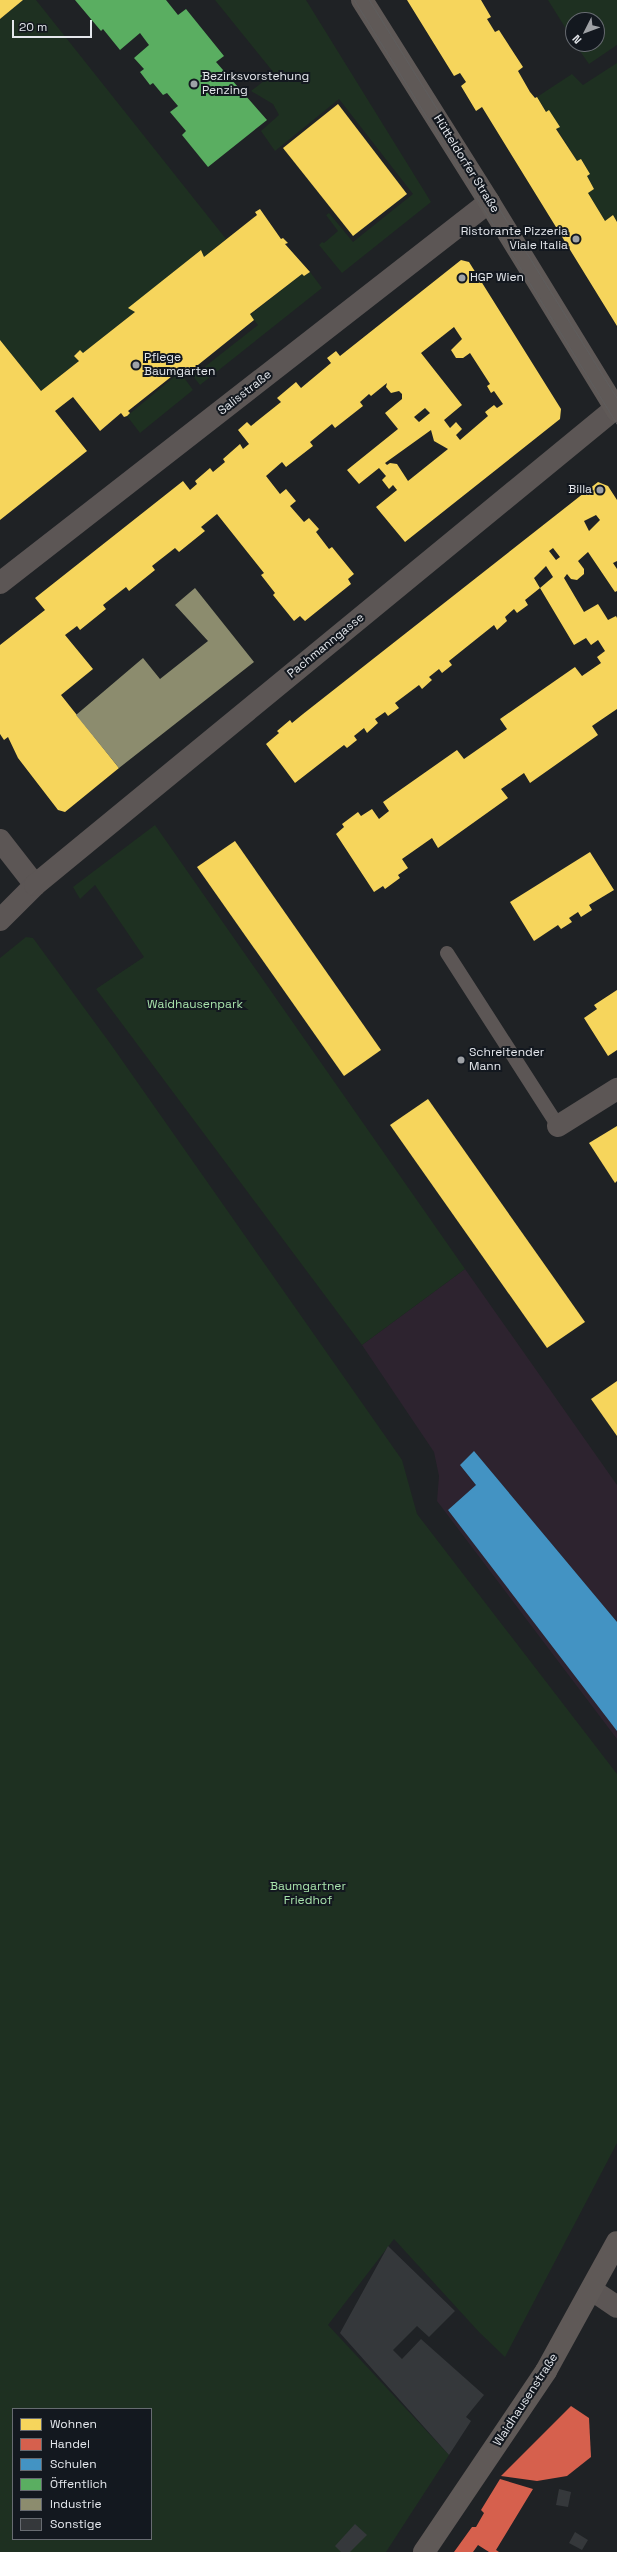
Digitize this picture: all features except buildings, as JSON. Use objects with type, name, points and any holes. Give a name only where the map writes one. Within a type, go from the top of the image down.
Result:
[{"type":"main road","name":"Hütteldorfer Straße","points":[[362,0],[489,202],[616,409]]},
{"type":"main road","name":"Waidhausenstraße","points":[[424,2552],[546,2371],[592,2290],[617,2242]]},
{"type":"street","name":"Salisstraße","points":[[0,583],[489,202]]},
{"type":"street","name":"Pachmanngasse","points":[[0,920],[35,885],[616,409]]},
{"type":"street","points":[[0,840],[35,885]]},
{"type":"street","points":[[558,1126],[617,1089]]},
{"type":"street","points":[[592,2290],[617,2307]]},
{"type":"lane","points":[[447,953],[558,1126]]},
{"type":"shaded area","points":[[465,1269],[617,1485],[617,1739],[437,1501],[439,1476],[434,1452],[362,1345]]},
{"type":"green space","points":[[23,0],[36,0],[226,239],[204,257],[201,250],[129,308],[135,312],[83,353],[80,351],[74,355],[79,361],[41,391],[0,340],[0,19]]},
{"type":"green space","points":[[215,0],[306,0],[431,202],[342,273],[319,245],[322,242],[324,243],[338,231],[326,215],[329,213],[353,242],[413,194],[339,99],[275,151],[261,131],[279,115],[273,104],[251,91],[274,73]]},
{"type":"green space","points":[[548,0],[617,0],[617,45],[589,64],[581,52],[605,52],[605,12],[565,12],[565,27]]},
{"type":"green space","points":[[617,63],[617,222],[613,215],[605,221],[588,193],[594,189],[587,176],[590,174],[581,159],[577,161],[537,97],[572,74],[583,85]]},
{"type":"green space","points":[[310,272],[322,288],[200,385],[193,376],[258,325],[250,315],[302,274],[304,276]]},
{"type":"green space","points":[[180,372],[193,390],[140,433],[127,416]]},
{"type":"green space","name":"Waidhausenpark","points":[[155,825],[465,1269],[362,1345],[96,989],[144,957],[95,885],[80,899],[73,887]]},
{"type":"green space","name":"Baumgartner Friedhof","points":[[26,937],[33,938],[112,1046],[402,1460],[417,1514],[617,1774],[617,2143],[505,2357],[479,2332],[394,2239],[328,2325],[449,2455],[386,2552],[0,2552],[0,958]]},
{"type":"tram line","points":[[354,0],[617,425]]},
{"type":"tram line","points":[[369,0],[617,399]]},
{"type":"place","name":"Bezirksvorstehung Penzing","points":[[194,84]]},
{"type":"place","name":"Ristorante Pizzeria Viale Italia","points":[[576,239]]},
{"type":"place","name":"HGP Wien","points":[[462,278]]},
{"type":"place","name":"Pflege Baumgarten","points":[[136,365]]},
{"type":"place","name":"Billa","points":[[600,490]]},
{"type":"place","name":"Schreitender Mann","points":[[461,1060]]}]
